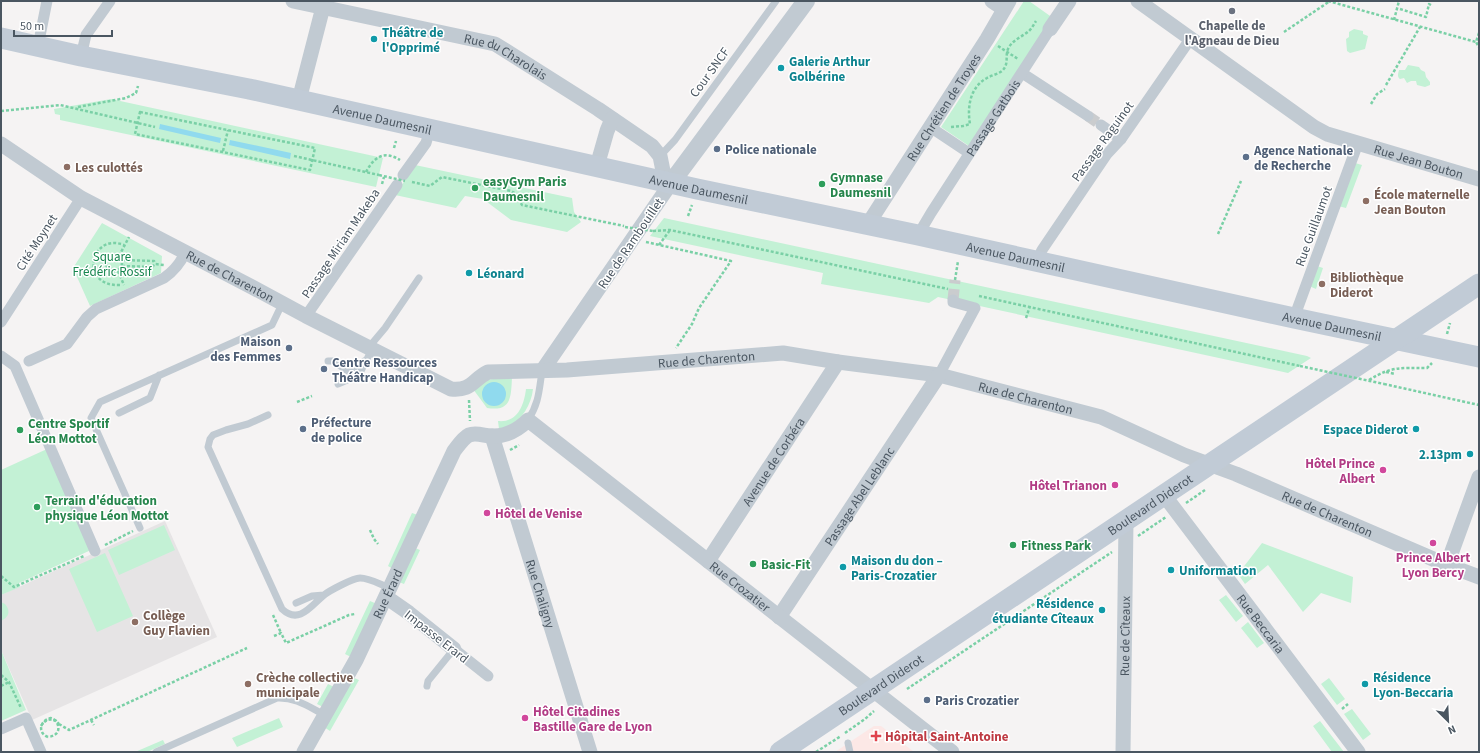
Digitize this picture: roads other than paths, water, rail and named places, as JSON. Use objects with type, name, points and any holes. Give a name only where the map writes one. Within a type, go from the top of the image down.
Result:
[{"type":"main road","name":"Avenue Daumesnil","points":[[1,38],[81,56],[299,100],[671,183],[868,224],[1405,344],[1479,357]]},
{"type":"main road","name":"Boulevard Diderot","points":[[780,752],[874,700],[1132,529],[1164,495],[1405,344],[1479,284]]},
{"type":"street","points":[[38,46],[47,1]]},
{"type":"street","points":[[81,56],[86,35],[110,1]]},
{"type":"street","name":"Rue du Charolais","points":[[293,1],[495,44],[652,146],[660,156]]},
{"type":"street","name":"Rue de Rambouillet","points":[[542,371],[634,240],[671,183],[806,1]]},
{"type":"street","name":"Passage Gatbois","points":[[918,235],[1068,1]]},
{"type":"street","name":"Rue Jean Bouton","points":[[1138,1],[1314,127],[1327,134],[1479,179]]},
{"type":"street","name":"Rue Chrétien de Troyes","points":[[868,224],[935,130],[987,39],[1002,4]]},
{"type":"street","points":[[299,100],[323,7]]},
{"type":"street","name":"Passage Raguinot","points":[[1037,261],[1042,250],[1107,154],[1122,139],[1191,38]]},
{"type":"street","points":[[1024,68],[1088,116]]},
{"type":"street","points":[[597,166],[605,136],[612,119]]},
{"type":"street","points":[[1101,125],[1122,139]]},
{"type":"street","name":"Passage Miriam Makeba","points":[[306,316],[402,180],[426,143],[430,129]]},
{"type":"street","points":[[935,130],[970,153]]},
{"type":"street","name":"Rue Guillaumot","points":[[1294,318],[1358,143]]},
{"type":"street","name":"Rue de Charenton","points":[[1,144],[81,198],[252,287],[370,352],[452,389],[460,390],[468,388],[482,375],[488,372],[542,371],[782,353],[939,375],[1101,417],[1209,466],[1236,474],[1447,565],[1479,577]]},
{"type":"street","points":[[660,156],[662,171],[671,183]]},
{"type":"street","name":"Cité Moynet","points":[[1,322],[81,198]]},
{"type":"street","points":[[29,361],[67,344],[87,317],[96,309],[164,278],[181,262],[185,253]]},
{"type":"street","points":[[939,375],[975,308],[953,302],[952,295]]},
{"type":"street","points":[[1,356],[15,366],[95,550]]},
{"type":"street","name":"Avenue de Corbéra","points":[[708,561],[838,362]]},
{"type":"street","name":"Passage Abel Leblanc","points":[[779,617],[939,375]]},
{"type":"street","points":[[492,436],[512,432],[520,428],[528,420]]},
{"type":"street","name":"Rue Crozatier","points":[[528,420],[779,617],[874,700],[952,752]]},
{"type":"street","name":"Rue Érard","points":[[304,752],[356,660],[454,451],[469,435],[476,434],[492,436]]},
{"type":"street","name":"Rue Chaligny","points":[[492,436],[590,752]]},
{"type":"street","points":[[1447,565],[1479,477]]},
{"type":"street","name":"Rue Beccaria","points":[[1164,495],[1358,752]]},
{"type":"street","name":"Rue de Cîteaux","points":[[1123,752],[1132,529]]},
{"type":"street","name":"Impasse Erard","points":[[388,592],[409,613],[488,676]]},
{"type":"street","points":[[1,729],[26,718],[41,752]]},
{"type":"lane","name":"Cour SNCF","points":[[660,156],[675,140],[776,1]]},
{"type":"lane","points":[[338,384],[359,375],[370,352],[419,278]]},
{"type":"lane","points":[[140,528],[91,418],[100,402],[272,325],[282,304]]},
{"type":"lane","points":[[328,361],[333,361],[348,371],[370,352]]},
{"type":"lane","points":[[528,420],[535,410],[542,371]]},
{"type":"lane","points":[[119,413],[150,398],[159,375]]},
{"type":"lane","points":[[268,415],[248,424],[213,435],[210,439],[208,447],[282,609],[296,615],[309,609],[324,595],[360,578],[388,592]]},
{"type":"lane","points":[[296,603],[312,596],[324,595]]},
{"type":"lane","points":[[427,686],[428,681],[454,649]]},
{"type":"lane","points":[[156,752],[277,698],[288,698],[300,702],[325,715]]},
{"type":"lane","points":[[848,743],[850,752]]},
{"type":"water","points":[[160,124],[221,138],[220,143],[159,129]]},
{"type":"water","points":[[230,140],[291,153],[290,159],[229,145]]},
{"type":"water","points":[[494,382],[499,383],[505,389],[505,399],[499,405],[494,406],[489,405],[483,399],[482,394],[483,389],[489,383]]},
{"type":"tunnel","points":[[1088,116],[1101,125]]},
{"type":"tunnel","points":[[953,300],[955,280]]},
{"type":"place","name":"Chapelle de l'Agneau de Dieu","points":[[1232,11]]},
{"type":"place","name":"Théâtre de l'Opprimé","points":[[374,39]]},
{"type":"place","name":"Galerie Arthur Golbérine","points":[[781,68]]},
{"type":"place","name":"Police nationale","points":[[717,149]]},
{"type":"place","name":"Agence Nationale de Recherche","points":[[1246,157]]},
{"type":"place","name":"Les culottés","points":[[67,167]]},
{"type":"place","name":"Gymnase Daumesnil","points":[[822,184]]},
{"type":"place","name":"easyGym Paris Daumesnil","points":[[475,188]]},
{"type":"place","name":"École maternelle Jean Bouton","points":[[1366,201]]},
{"type":"place","name":"Léonard","points":[[469,273]]},
{"type":"place","name":"Bibliothèque Diderot","points":[[1322,284]]},
{"type":"place","name":"Maison des Femmes","points":[[289,348]]},
{"type":"place","name":"Centre Ressources Théâtre Handicap","points":[[324,369]]},
{"type":"place","name":"Préfecture de police","points":[[303,429]]},
{"type":"place","name":"Espace Diderot","points":[[1416,429]]},
{"type":"place","name":"Centre Sportif Léon Mottot","points":[[20,430]]},
{"type":"place","name":"2.13pm","points":[[1470,454]]},
{"type":"place","name":"Hôtel Prince Albert","points":[[1383,470]]},
{"type":"place","name":"Hôtel Trianon","points":[[1115,485]]},
{"type":"place","name":"Terrain d'éducation physique Léon Mottot","points":[[37,507]]},
{"type":"place","name":"Hôtel de Venise","points":[[487,513]]},
{"type":"place","name":"Prince Albert Lyon Bercy","points":[[1433,543]]},
{"type":"place","name":"Fitness Park","points":[[1013,545]]},
{"type":"place","name":"Basic-Fit","points":[[753,564]]},
{"type":"place","name":"Maison du don – Paris-Crozatier","points":[[843,567]]},
{"type":"place","name":"Uniformation","points":[[1171,570]]},
{"type":"place","name":"Résidence étudiante Cîteaux","points":[[1102,610]]},
{"type":"place","name":"Collège Guy Flavien","points":[[135,622]]},
{"type":"place","name":"Crèche collective municipale","points":[[248,684]]},
{"type":"place","name":"Résidence Lyon-Beccaria","points":[[1365,684]]},
{"type":"place","name":"Paris Crozatier","points":[[927,700]]},
{"type":"place","name":"Hôtel Citadines Bastille Gare de Lyon","points":[[525,718]]},
{"type":"place","name":"Hôpital Saint-Antoine","points":[[876,736]]},
{"type":"park label","name":"Square Frédéric Rossif","points":[[112,264]]}]
